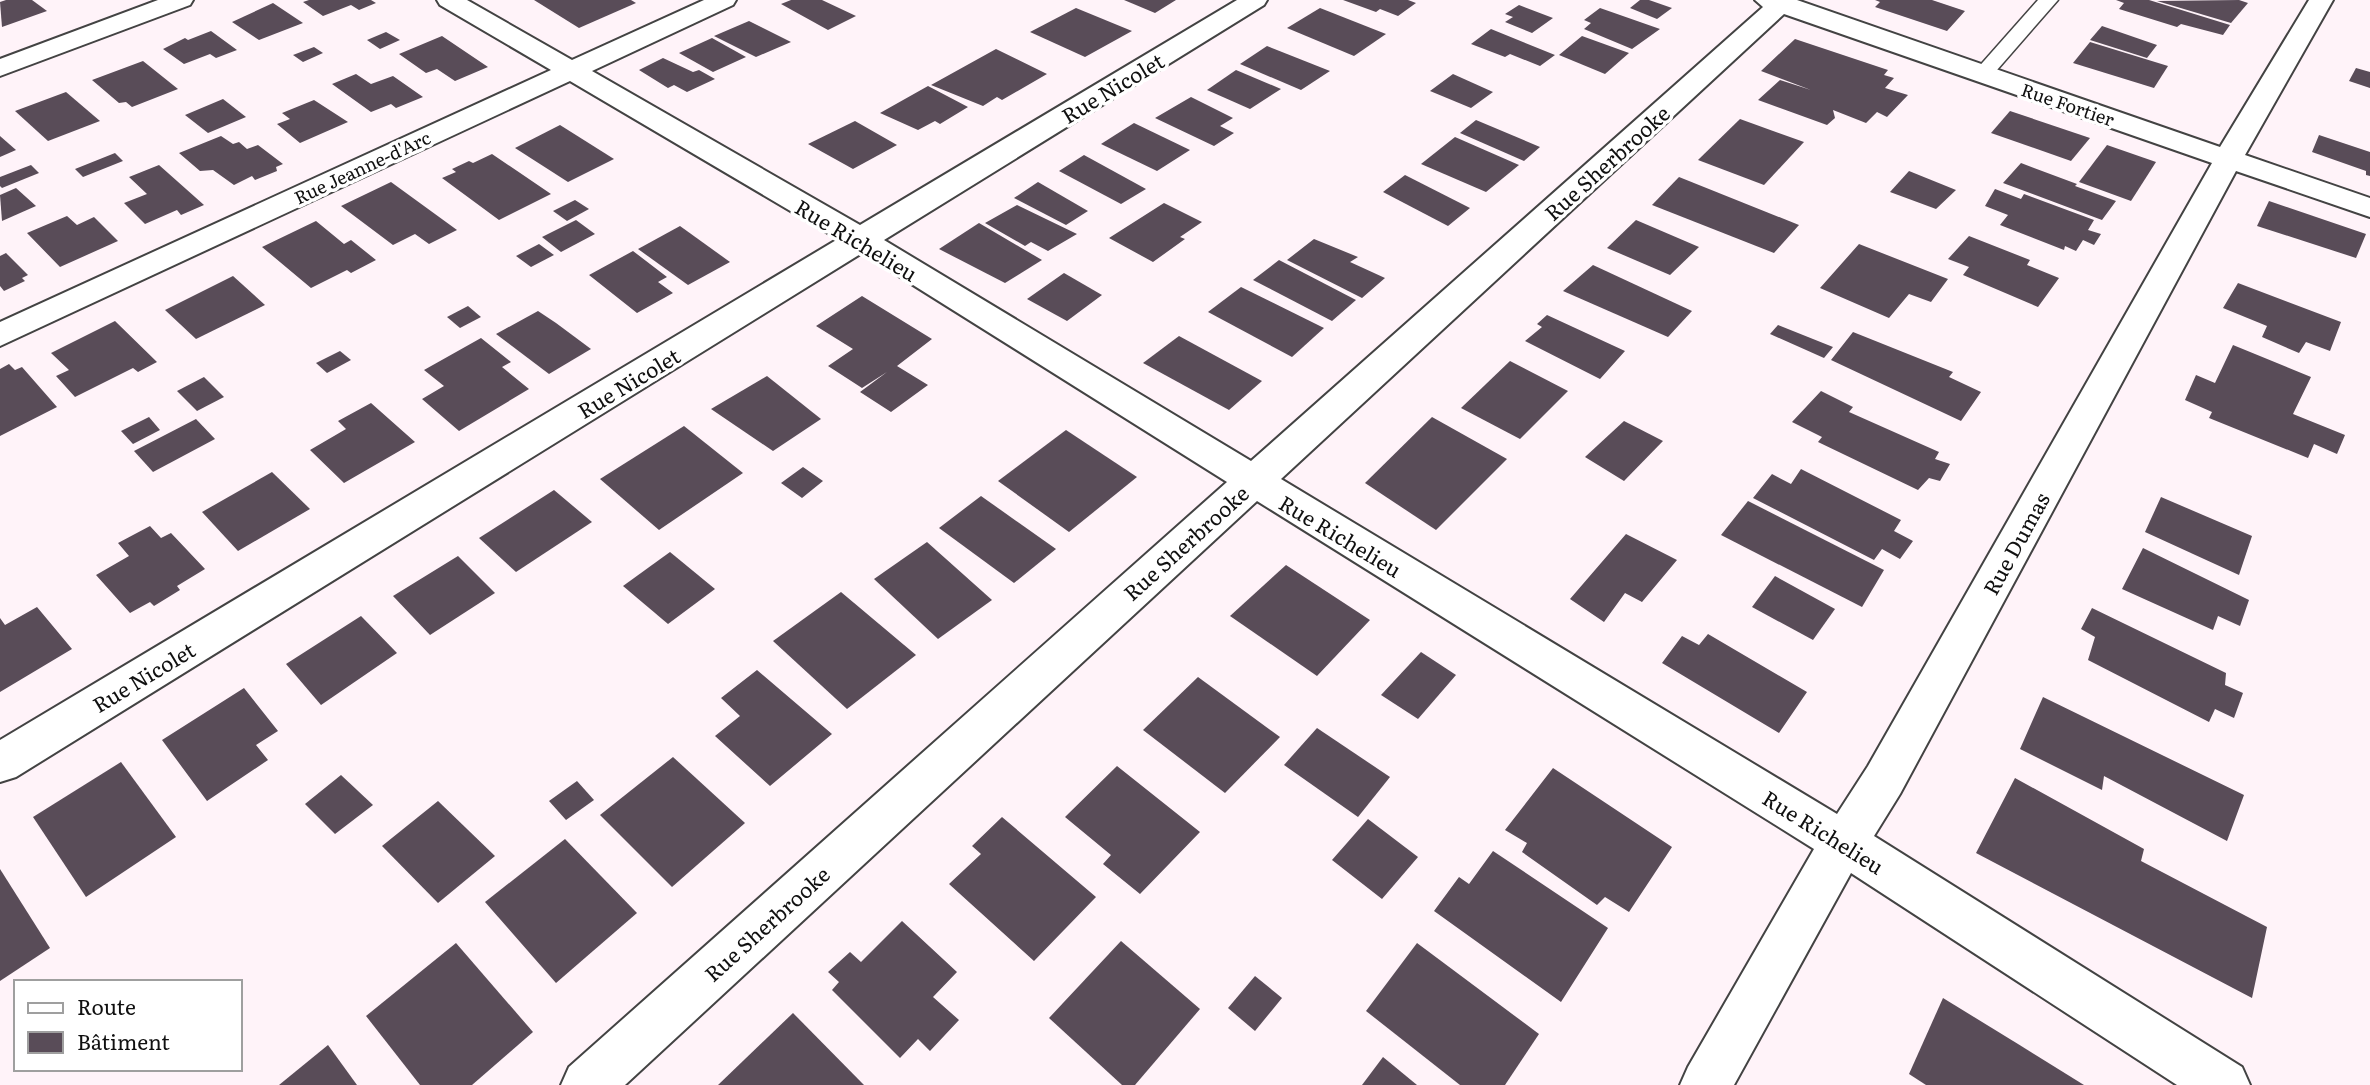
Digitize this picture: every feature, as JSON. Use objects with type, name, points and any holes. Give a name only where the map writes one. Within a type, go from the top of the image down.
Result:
[{"type":"street","points":[[0,68],[181,0]]},
{"type":"street","name":"Rue Richelieu","points":[[449,0],[860,240],[1845,844],[2224,1085]]},
{"type":"street","name":"Rue Jeanne-d'Arc","points":[[0,335],[724,0]]},
{"type":"street","name":"Rue Nicolet","points":[[0,762],[1255,0]]},
{"type":"street","name":"Rue Dumas","points":[[1706,1085],[1817,886],[1884,780],[2236,143],[2321,0]]},
{"type":"street","name":"Rue Fortier","points":[[1777,2],[2370,208]]},
{"type":"street","name":"Rue Sherbrooke","points":[[587,1085],[1253,481],[1285,455],[1777,2]]},
{"type":"lane","points":[[1983,74],[2048,0]]},
{"type":"building","points":[[32,0],[47,11],[2,27],[0,2]]},
{"type":"building","points":[[371,0],[376,3],[359,10],[351,5],[323,16],[303,2]]},
{"type":"building","points":[[534,0],[631,0],[636,3],[579,28]]},
{"type":"building","points":[[791,0],[822,0],[856,16],[828,30],[781,4]]},
{"type":"building","points":[[1124,0],[1176,0],[1155,13]]},
{"type":"building","points":[[1343,0],[1408,0],[1416,3],[1398,16],[1380,9],[1376,12]]},
{"type":"building","points":[[1640,0],[1649,0],[1672,8],[1657,19],[1630,8]]},
{"type":"building","points":[[1875,0],[1932,0],[1965,11],[1947,31],[1875,7],[1880,2]]},
{"type":"building","points":[[2116,0],[2149,0],[2230,25],[2223,35],[2181,24],[2177,27],[2119,9],[2124,3]]},
{"type":"building","points":[[2239,0],[2248,3],[2231,23],[2157,1]]},
{"type":"building","points":[[273,3],[303,23],[259,40],[232,22]]},
{"type":"building","points":[[1519,5],[1553,18],[1532,33],[1505,22],[1513,17],[1505,14]]},
{"type":"building","points":[[1076,8],[1132,31],[1085,57],[1030,32]]},
{"type":"building","points":[[1320,8],[1386,34],[1354,56],[1287,28]]},
{"type":"building","points":[[1600,8],[1660,29],[1632,49],[1584,29],[1591,23],[1584,20]]},
{"type":"building","points":[[749,21],[791,42],[756,57],[714,36]]},
{"type":"building","points":[[2102,26],[2157,45],[2147,58],[2090,40]]},
{"type":"building","points":[[1491,29],[1555,55],[1540,66],[1510,54],[1505,57],[1471,44]]},
{"type":"building","points":[[211,31],[237,50],[216,58],[210,54],[184,64],[163,49],[185,38],[188,40]]},
{"type":"building","points":[[386,32],[400,40],[380,49],[367,40]]},
{"type":"building","points":[[442,36],[488,67],[455,81],[437,69],[426,73],[399,54]]},
{"type":"building","points":[[1582,36],[1629,53],[1605,74],[1559,55]]},
{"type":"building","points":[[712,38],[746,57],[713,72],[679,53]]},
{"type":"building","points":[[1795,39],[1888,70],[1884,75],[1894,78],[1885,88],[1908,95],[1887,117],[1877,112],[1866,123],[1833,110],[1835,118],[1827,125],[1758,100],[1780,80],[1811,90],[1761,71]]},
{"type":"building","points":[[2090,42],[2168,66],[2154,88],[2073,63]]},
{"type":"building","points":[[1267,46],[1330,71],[1301,90],[1240,64]]},
{"type":"building","points":[[314,47],[323,53],[303,62],[293,55]]},
{"type":"building","points":[[996,49],[1047,74],[1002,100],[997,97],[983,106],[931,85]]},
{"type":"building","points":[[663,58],[693,72],[699,70],[715,79],[687,92],[674,85],[668,88],[639,70]]},
{"type":"building","points":[[143,61],[178,89],[132,107],[126,102],[119,103],[92,80]]},
{"type":"building","points":[[2356,68],[2370,72],[2370,88],[2349,81]]},
{"type":"building","points":[[1236,70],[1281,89],[1250,109],[1207,90]]},
{"type":"building","points":[[356,74],[371,84],[393,76],[423,97],[396,108],[391,104],[371,112],[332,84]]},
{"type":"building","points":[[1453,74],[1493,92],[1471,108],[1430,91]]},
{"type":"building","points":[[928,86],[968,107],[940,124],[935,121],[918,130],[880,113]]},
{"type":"building","points":[[66,92],[100,121],[48,141],[15,111]]},
{"type":"building","points":[[1191,97],[1233,118],[1220,126],[1234,133],[1214,146],[1155,118]]},
{"type":"building","points":[[223,99],[246,117],[208,133],[185,115]]},
{"type":"building","points":[[314,100],[348,122],[300,143],[277,124],[290,119],[282,113]]},
{"type":"building","points":[[2010,111],[2090,138],[2071,161],[1991,133]]},
{"type":"building","points":[[1740,119],[1804,142],[1764,185],[1698,160]]},
{"type":"building","points":[[1476,120],[1540,147],[1524,161],[1460,133]]},
{"type":"building","points":[[855,121],[897,145],[853,169],[808,144]]},
{"type":"building","points":[[1134,123],[1190,150],[1157,171],[1101,144]]},
{"type":"building","points":[[560,125],[614,159],[568,182],[515,148]]},
{"type":"building","points":[[2319,135],[2370,152],[2370,176],[2366,175],[2366,171],[2312,152]]},
{"type":"building","points":[[0,136],[16,150],[0,157]]},
{"type":"building","points":[[221,136],[233,144],[239,142],[247,149],[258,145],[283,164],[276,167],[277,171],[255,180],[252,176],[234,185],[213,170],[200,171],[179,153]]},
{"type":"building","points":[[1455,137],[1519,165],[1486,192],[1421,164]]},
{"type":"building","points":[[2107,145],[2156,162],[2131,201],[2079,182]]},
{"type":"building","points":[[115,153],[123,161],[83,177],[75,169]]},
{"type":"building","points":[[492,154],[551,194],[499,220],[442,178],[456,172],[452,169]]},
{"type":"building","points":[[1084,155],[1146,189],[1121,204],[1059,171]]},
{"type":"building","points":[[2021,163],[2116,201],[2102,220],[2003,183]]},
{"type":"building","points":[[31,165],[39,173],[2,188],[0,186],[0,177]]},
{"type":"building","points":[[159,165],[204,205],[181,215],[177,210],[145,224],[124,203],[147,194],[129,177]]},
{"type":"building","points":[[1909,171],[1956,190],[1936,209],[1890,192]]},
{"type":"building","points":[[1405,175],[1470,208],[1448,226],[1383,192]]},
{"type":"building","points":[[1679,177],[1799,225],[1774,253],[1652,205]]},
{"type":"building","points":[[391,182],[457,230],[429,244],[415,234],[393,245],[341,206]]},
{"type":"building","points":[[1038,182],[1088,211],[1066,225],[1014,198]]},
{"type":"building","points":[[16,188],[36,206],[2,221],[0,195]]},
{"type":"building","points":[[1995,189],[2021,199],[2024,194],[2094,220],[2088,230],[2101,234],[2094,245],[2083,240],[2076,251],[2065,246],[2064,250],[2000,225],[2008,215],[1985,206]]},
{"type":"building","points":[[575,200],[589,209],[567,221],[553,211]]},
{"type":"building","points":[[2269,201],[2366,234],[2356,258],[2257,226]]},
{"type":"building","points":[[1164,203],[1202,222],[1180,237],[1185,239],[1153,262],[1109,238]]},
{"type":"building","points":[[1017,205],[1077,234],[1048,251],[1031,242],[1025,246],[985,223]]},
{"type":"building","points":[[67,216],[77,225],[94,217],[118,241],[60,267],[27,233]]},
{"type":"building","points":[[576,220],[595,234],[561,252],[542,237]]},
{"type":"building","points":[[1636,220],[1699,247],[1670,275],[1607,248]]},
{"type":"building","points":[[316,221],[344,244],[351,240],[376,260],[351,273],[347,270],[311,288],[262,247]]},
{"type":"building","points":[[979,223],[1042,260],[1005,283],[939,249]]},
{"type":"building","points":[[680,226],[730,262],[688,285],[638,249]]},
{"type":"building","points":[[1969,236],[2030,260],[2027,265],[2059,278],[2038,307],[1963,275],[1969,267],[1948,259]]},
{"type":"building","points":[[1314,239],[1358,257],[1350,262],[1385,278],[1362,298],[1287,260]]},
{"type":"building","points":[[539,244],[554,255],[531,267],[516,256]]},
{"type":"building","points":[[1859,244],[1948,279],[1931,302],[1909,294],[1889,318],[1820,288]]},
{"type":"building","points":[[633,251],[667,277],[658,282],[673,293],[637,313],[589,275]]},
{"type":"building","points":[[6,253],[28,275],[22,278],[25,281],[4,291],[0,286],[0,256]]},
{"type":"building","points":[[1279,260],[1356,300],[1332,321],[1253,280]]},
{"type":"building","points":[[1593,265],[1692,311],[1668,337],[1563,291]]},
{"type":"building","points":[[1064,273],[1102,295],[1067,321],[1027,299]]},
{"type":"building","points":[[233,276],[265,305],[196,339],[165,310]]},
{"type":"building","points":[[2238,283],[2341,322],[2330,351],[2306,342],[2299,353],[2262,337],[2267,326],[2223,308]]},
{"type":"building","points":[[1241,287],[1324,328],[1292,357],[1208,312]]},
{"type":"building","points":[[862,296],[932,339],[897,366],[928,385],[891,412],[860,392],[887,372],[862,388],[828,366],[853,349],[816,326]]},
{"type":"building","points":[[468,306],[481,317],[460,328],[447,317]]},
{"type":"building","points":[[538,311],[591,349],[549,374],[496,334]]},
{"type":"building","points":[[1547,315],[1625,351],[1600,379],[1525,341],[1542,327],[1537,324]]},
{"type":"building","points":[[115,321],[157,362],[138,372],[133,368],[75,397],[56,376],[69,370],[51,353]]},
{"type":"building","points":[[1778,325],[1833,347],[1824,358],[1770,334]]},
{"type":"building","points":[[1853,332],[1953,372],[1949,377],[1981,392],[1961,421],[1831,360]]},
{"type":"building","points":[[1179,336],[1262,381],[1229,410],[1143,363]]},
{"type":"building","points":[[481,338],[511,362],[502,367],[529,389],[459,431],[422,399],[444,386],[424,370]]},
{"type":"building","points":[[2233,345],[2311,377],[2293,414],[2345,435],[2337,454],[2314,444],[2308,458],[2209,418],[2212,412],[2185,400],[2196,375],[2215,383]]},
{"type":"building","points":[[340,351],[351,360],[327,373],[316,363]]},
{"type":"building","points":[[1510,361],[1568,391],[1520,439],[1461,408]]},
{"type":"building","points":[[9,364],[15,370],[22,367],[57,407],[0,436],[0,369]]},
{"type":"building","points":[[767,376],[821,419],[773,451],[711,409]]},
{"type":"building","points":[[204,377],[224,397],[197,411],[177,391]]},
{"type":"building","points":[[1821,391],[1853,407],[1849,412],[1939,452],[1935,459],[1950,464],[1940,481],[1929,478],[1918,490],[1818,442],[1822,437],[1792,422]]},
{"type":"building","points":[[371,403],[415,442],[344,483],[310,450],[346,429],[338,421]]},
{"type":"building","points":[[149,417],[160,430],[133,444],[121,431]]},
{"type":"building","points":[[1432,417],[1507,459],[1436,530],[1365,483]]},
{"type":"building","points":[[196,419],[215,439],[153,472],[134,451]]},
{"type":"building","points":[[1624,421],[1663,441],[1624,481],[1585,457]]},
{"type":"building","points":[[684,426],[743,473],[659,530],[600,479]]},
{"type":"building","points":[[1066,430],[1137,477],[1069,532],[998,481]]},
{"type":"building","points":[[803,467],[823,481],[802,498],[781,483]]},
{"type":"building","points":[[1801,469],[1901,520],[1894,531],[1913,541],[1900,559],[1882,549],[1874,560],[1753,498],[1772,474],[1791,484]]},
{"type":"building","points":[[272,472],[310,509],[238,551],[202,512]]},
{"type":"building","points":[[554,490],[592,522],[516,572],[479,538]]},
{"type":"building","points":[[981,496],[1056,549],[1014,583],[939,528]]},
{"type":"building","points":[[2161,497],[2252,536],[2239,575],[2145,532]]},
{"type":"building","points":[[1748,501],[1884,570],[1862,607],[1721,535]]},
{"type":"building","points":[[150,526],[161,538],[171,533],[205,569],[177,586],[180,590],[154,606],[150,602],[130,613],[96,575],[129,556],[118,543]]},
{"type":"building","points":[[1626,534],[1677,560],[1642,602],[1625,593],[1604,622],[1570,599]]},
{"type":"building","points":[[927,542],[992,600],[938,639],[874,579]]},
{"type":"building","points":[[2143,548],[2249,600],[2240,626],[2218,616],[2213,630],[2122,589]]},
{"type":"building","points":[[670,552],[715,589],[668,624],[623,586]]},
{"type":"building","points":[[458,556],[495,593],[430,635],[393,596]]},
{"type":"building","points":[[1286,565],[1370,620],[1317,676],[1230,616]]},
{"type":"building","points":[[1775,576],[1835,609],[1813,640],[1752,607]]},
{"type":"building","points":[[841,592],[916,655],[847,709],[773,641]]},
{"type":"building","points":[[37,607],[72,649],[0,692],[0,618],[5,625]]},
{"type":"building","points":[[2092,608],[2226,673],[2225,685],[2243,693],[2234,718],[2215,709],[2209,722],[2088,660],[2095,637],[2081,629]]},
{"type":"building","points":[[361,616],[397,653],[321,705],[286,664]]},
{"type":"building","points":[[1708,634],[1807,692],[1779,733],[1662,663],[1682,636],[1699,645]]},
{"type":"building","points":[[1421,652],[1456,675],[1418,719],[1381,695]]},
{"type":"building","points":[[757,670],[832,734],[770,786],[715,736],[740,716],[721,698]]},
{"type":"building","points":[[1198,677],[1280,737],[1225,793],[1143,730]]},
{"type":"building","points":[[244,688],[278,731],[256,745],[268,760],[207,801],[162,740]]},
{"type":"building","points":[[2043,697],[2244,795],[2227,841],[2104,776],[2102,790],[2020,749]]},
{"type":"building","points":[[1317,728],[1390,777],[1358,817],[1284,765]]},
{"type":"building","points":[[673,757],[745,823],[672,887],[600,815]]},
{"type":"building","points":[[121,762],[176,837],[86,897],[33,817]]},
{"type":"building","points":[[1117,766],[1200,832],[1140,894],[1103,864],[1111,855],[1065,817]]},
{"type":"building","points":[[1553,768],[1672,847],[1629,912],[1605,897],[1597,905],[1522,852],[1527,843],[1505,830]]},
{"type":"building","points":[[341,775],[373,805],[335,834],[305,804]]},
{"type":"building","points":[[2015,778],[2144,849],[2141,861],[2267,927],[2252,998],[1976,853]]},
{"type":"building","points":[[577,781],[594,800],[566,820],[549,801]]},
{"type":"building","points":[[438,801],[495,856],[438,903],[382,846]]},
{"type":"building","points":[[1002,817],[1096,897],[1034,961],[949,884],[981,854],[972,846]]},
{"type":"building","points":[[1368,819],[1418,857],[1382,899],[1332,860]]},
{"type":"building","points":[[565,839],[637,913],[556,983],[485,902]]},
{"type":"building","points":[[1493,851],[1608,928],[1561,1002],[1434,911],[1459,877],[1469,884]]},
{"type":"building","points":[[0,869],[50,948],[0,981]]},
{"type":"building","points":[[902,921],[957,972],[933,997],[959,1020],[930,1051],[918,1039],[900,1058],[832,990],[839,982],[828,972],[850,952],[861,962]]},
{"type":"building","points":[[1121,941],[1200,1009],[1135,1085],[1122,1085],[1049,1018]]},
{"type":"building","points":[[456,943],[533,1032],[472,1085],[420,1085],[366,1016]]},
{"type":"building","points":[[1417,943],[1539,1034],[1505,1085],[1460,1085],[1366,1011]]},
{"type":"building","points":[[1255,976],[1282,998],[1255,1031],[1228,1008]]},
{"type":"building","points":[[1943,998],[2084,1085],[1926,1085],[1909,1074]]},
{"type":"building","points":[[793,1013],[864,1085],[718,1085]]},
{"type":"building","points":[[328,1045],[357,1085],[279,1085]]},
{"type":"building","points":[[1383,1057],[1417,1085],[1362,1085]]}]
